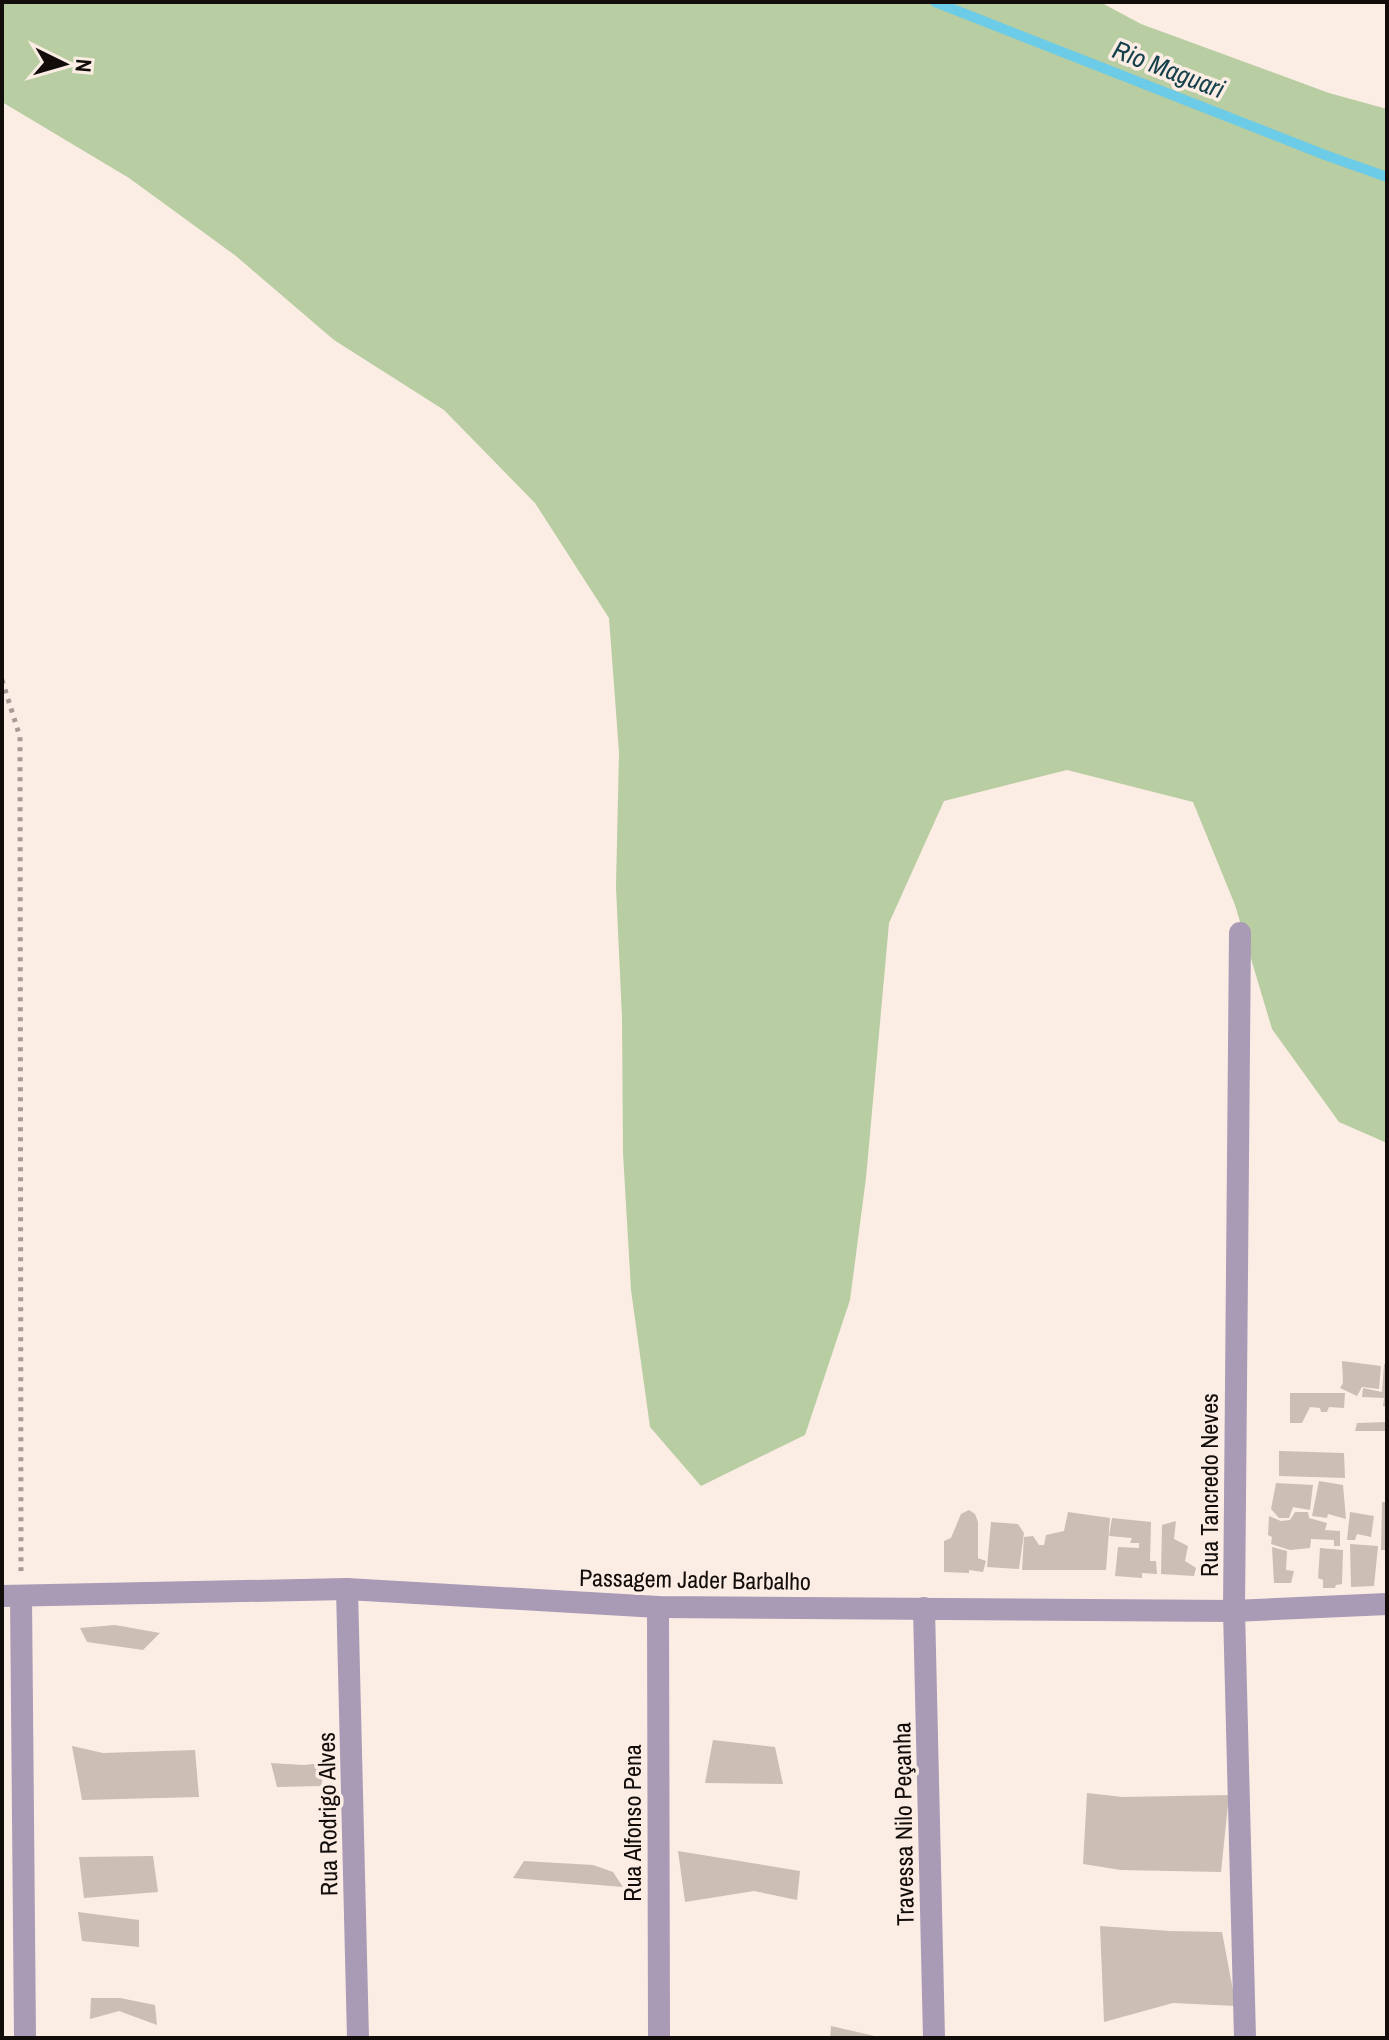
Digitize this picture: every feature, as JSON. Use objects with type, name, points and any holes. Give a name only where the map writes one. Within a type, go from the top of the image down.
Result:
[{"type":"street","name":"Rua Tancredo Neves","points":[[1240,933],[1234,1611],[1245,2038]]},
{"type":"street","name":"Passagem Jader Barbalho","points":[[12,1596],[347,1589],[658,1607],[1234,1611],[1387,1604]]},
{"type":"street","name":"Rua Rodrigo Alves","points":[[347,1589],[358,2038]]},
{"type":"street","points":[[12,1596],[25,2038]]},
{"type":"street","name":"Rua Alfonso Pena","points":[[658,1607],[659,2038]]},
{"type":"street","name":"Travessa Nilo Peçanha","points":[[924,1608],[934,2038]]},
{"type":"path","points":[[2,680],[20,737],[12,1596]]},
{"type":"green space","points":[[2,2],[1100,2],[1141,24],[1329,93],[1387,109],[1387,1143],[1339,1122],[1272,1029],[1235,905],[1193,802],[1067,770],[944,801],[889,923],[866,1178],[850,1300],[805,1435],[701,1486],[650,1427],[631,1290],[623,1153],[622,1018],[616,887],[619,752],[609,618],[535,503],[444,410],[334,340],[236,256],[129,178],[2,102]]},
{"type":"building","points":[[1342,1361],[1381,1366],[1379,1389],[1362,1387],[1357,1396],[1340,1388],[1343,1383]]},
{"type":"building","points":[[1384,1364],[1387,1364],[1387,1407],[1383,1406],[1384,1398],[1362,1397],[1363,1388],[1382,1392]]},
{"type":"building","points":[[1290,1393],[1345,1393],[1344,1408],[1329,1407],[1327,1412],[1321,1412],[1320,1408],[1310,1407],[1302,1423],[1290,1423]]},
{"type":"building","points":[[1387,1422],[1387,1431],[1355,1431],[1357,1423]]},
{"type":"building","points":[[1279,1451],[1344,1453],[1345,1478],[1279,1476]]},
{"type":"building","points":[[1319,1481],[1343,1485],[1346,1519],[1328,1514],[1327,1518],[1312,1516]]},
{"type":"building","points":[[1276,1483],[1313,1485],[1310,1510],[1293,1507],[1289,1518],[1279,1518],[1271,1509]]},
{"type":"building","points":[[1382,1502],[1387,1502],[1387,1550],[1381,1550]]},
{"type":"building","points":[[969,1510],[978,1522],[978,1558],[986,1561],[983,1572],[944,1572],[944,1541],[951,1538],[961,1514]]},
{"type":"building","points":[[1068,1512],[1110,1518],[1106,1570],[1022,1570],[1024,1537],[1033,1536],[1039,1545],[1044,1545],[1046,1535],[1064,1531]]},
{"type":"building","points":[[1295,1512],[1308,1512],[1309,1518],[1327,1523],[1325,1530],[1340,1531],[1340,1546],[1334,1546],[1334,1540],[1311,1539],[1310,1548],[1290,1550],[1271,1544],[1269,1516],[1281,1521],[1290,1520]]},
{"type":"building","points":[[1350,1512],[1374,1516],[1371,1537],[1357,1534],[1355,1540],[1347,1540]]},
{"type":"building","points":[[1112,1518],[1151,1522],[1150,1561],[1156,1561],[1157,1574],[1142,1573],[1142,1578],[1115,1576],[1118,1547],[1139,1548],[1139,1543],[1130,1543],[1132,1538],[1109,1536]]},
{"type":"building","points":[[1176,1521],[1174,1539],[1188,1546],[1185,1561],[1196,1568],[1194,1576],[1161,1574],[1162,1525]]},
{"type":"building","points":[[991,1522],[1018,1524],[1024,1533],[1019,1569],[987,1567]]},
{"type":"building","points":[[1350,1544],[1378,1546],[1374,1586],[1351,1587]]},
{"type":"building","points":[[1272,1547],[1287,1551],[1286,1570],[1294,1571],[1291,1583],[1274,1583]]},
{"type":"building","points":[[1320,1548],[1343,1550],[1342,1584],[1335,1588],[1323,1588],[1323,1580],[1318,1578]]},
{"type":"building","points":[[115,1625],[160,1633],[143,1650],[87,1642],[80,1628]]},
{"type":"building","points":[[713,1740],[775,1747],[783,1784],[705,1783]]},
{"type":"building","points":[[72,1746],[103,1753],[195,1750],[199,1797],[82,1800]]},
{"type":"building","points":[[271,1763],[326,1763],[321,1786],[277,1787]]},
{"type":"building","points":[[1087,1793],[1123,1797],[1229,1795],[1221,1872],[1121,1870],[1083,1864]]},
{"type":"building","points":[[678,1851],[800,1871],[797,1900],[754,1891],[685,1902]]},
{"type":"building","points":[[153,1856],[158,1892],[84,1898],[79,1857]]},
{"type":"building","points":[[524,1861],[593,1865],[613,1872],[623,1887],[513,1878]]},
{"type":"building","points":[[78,1912],[139,1920],[139,1947],[82,1941]]},
{"type":"building","points":[[1100,1926],[1222,1932],[1236,2006],[1173,2003],[1104,2022]]},
{"type":"building","points":[[91,1998],[120,1998],[155,2005],[157,2025],[119,2011],[90,2019]]},
{"type":"building","points":[[831,2026],[879,2037],[879,2038],[830,2038]]},
{"type":"waterway","name":"Rio Maguari","points":[[935,2],[1387,177]]}]
